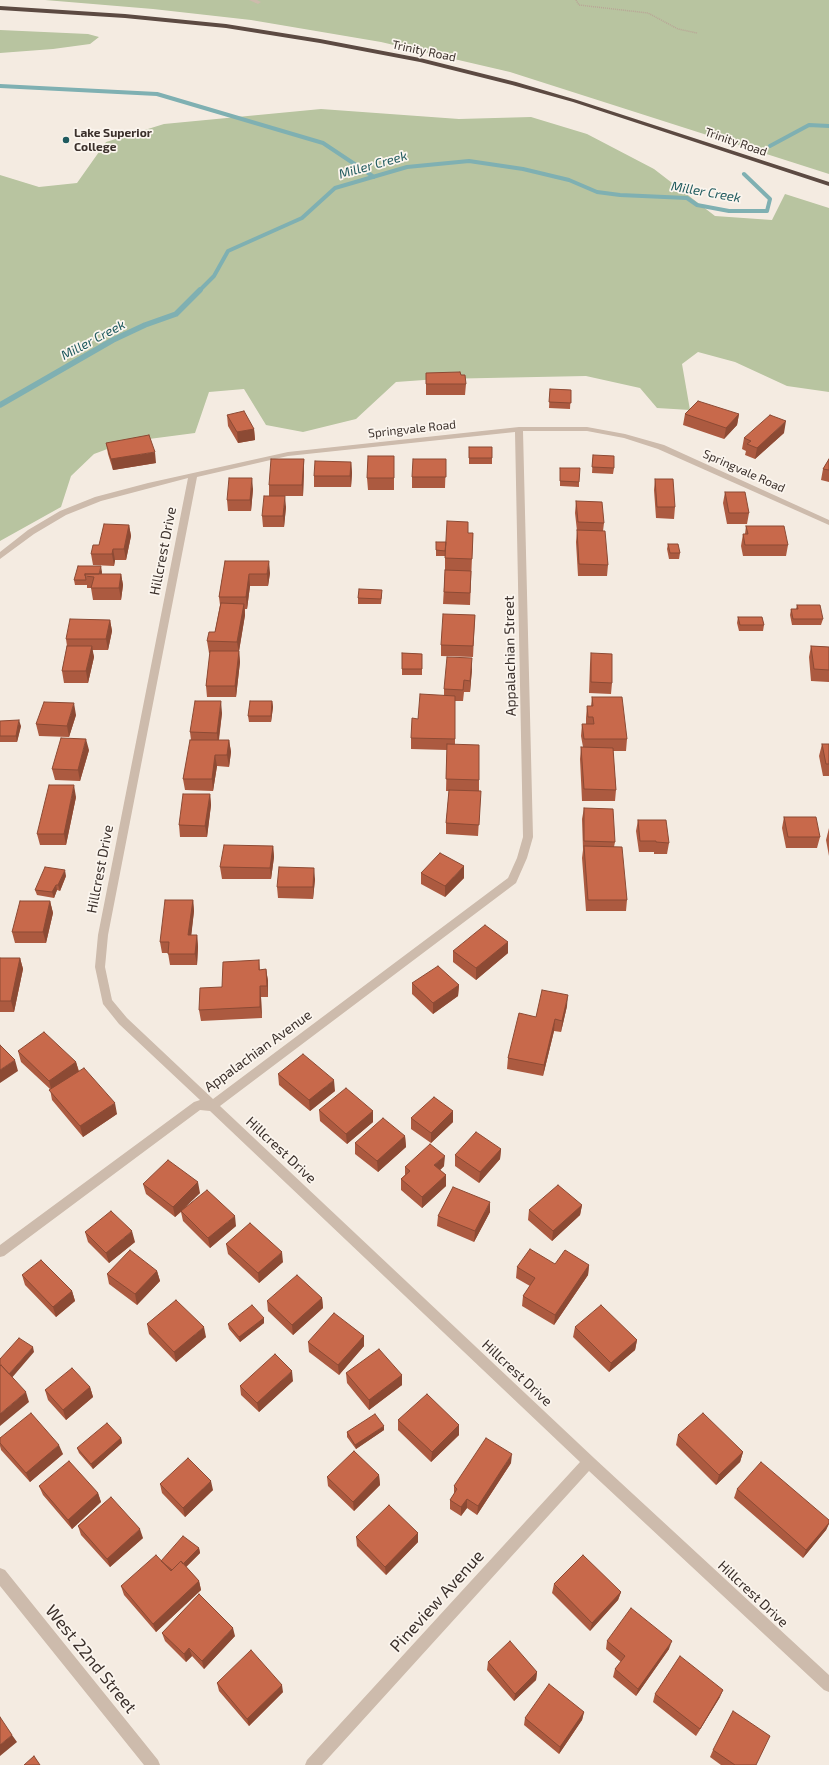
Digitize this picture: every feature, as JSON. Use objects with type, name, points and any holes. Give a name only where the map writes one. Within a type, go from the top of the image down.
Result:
[{"type":"highway","name":"Trinity Road","points":[[0,8],[125,16],[226,26],[320,41],[405,57],[514,83],[575,101],[829,184]]},
{"type":"street","points":[[252,0],[258,2]]},
{"type":"street","name":"Springvale Road","points":[[0,556],[32,532],[63,513],[98,499],[194,475],[288,454],[519,429],[587,429],[639,440],[661,447],[829,523]]},
{"type":"street","name":"Appalachian Street","points":[[512,880],[522,858],[528,837],[519,429]]},
{"type":"street","name":"Hillcrest Drive","points":[[194,475],[102,935],[100,968],[107,1000],[122,1021],[589,1462],[829,1685]]},
{"type":"street","name":"Appalachian Avenue","points":[[0,1252],[198,1105],[212,1106],[512,880]]},
{"type":"street","name":"Pineview Avenue","points":[[312,1765],[589,1462]]},
{"type":"street","name":"West 22nd Street","points":[[0,1575],[153,1765]]},
{"type":"path","points":[[576,0],[579,5],[648,13],[678,29],[697,33]]},
{"type":"green space","points":[[45,0],[829,0],[829,174],[510,72],[381,42],[251,20],[153,9]]},
{"type":"green space","points":[[0,30],[88,34],[99,37],[90,44],[53,49],[0,53]]},
{"type":"green space","points":[[321,109],[459,119],[531,117],[587,134],[654,169],[715,216],[772,220],[785,194],[829,208],[829,392],[787,386],[735,362],[698,352],[682,364],[690,410],[657,408],[640,388],[586,376],[438,379],[396,382],[356,419],[303,432],[266,425],[244,389],[209,392],[195,433],[126,442],[94,454],[71,476],[61,507],[0,541],[0,175],[39,187],[77,183],[106,142],[164,124]]},
{"type":"building","points":[[460,372],[461,375],[465,375],[466,384],[426,384],[426,373]]},
{"type":"building","points":[[550,389],[571,390],[571,403],[549,402]]},
{"type":"building","points":[[698,401],[739,414],[726,428],[685,414]]},
{"type":"building","points":[[244,411],[254,429],[237,432],[227,415]]},
{"type":"building","points":[[770,415],[786,421],[757,448],[747,444],[751,441],[744,438]]},
{"type":"building","points":[[149,435],[155,452],[111,459],[106,443]]},
{"type":"building","points":[[469,447],[492,447],[492,458],[469,458]]},
{"type":"building","points":[[593,455],[614,456],[614,468],[592,467]]},
{"type":"building","points":[[368,456],[394,456],[394,478],[367,478]]},
{"type":"building","points":[[271,459],[304,459],[302,485],[269,485]]},
{"type":"building","points":[[413,459],[446,459],[446,477],[412,477]]},
{"type":"building","points":[[829,459],[829,470],[823,469]]},
{"type":"building","points":[[315,461],[351,462],[350,476],[314,476]]},
{"type":"building","points":[[560,468],[580,468],[579,482],[560,481]]},
{"type":"building","points":[[229,478],[252,478],[250,500],[227,500]]},
{"type":"building","points":[[655,479],[673,479],[675,507],[657,507]]},
{"type":"building","points":[[725,492],[745,492],[749,513],[729,513]]},
{"type":"building","points":[[264,496],[285,496],[283,516],[262,516]]},
{"type":"building","points":[[576,501],[602,502],[604,523],[578,522]]},
{"type":"building","points":[[447,521],[468,522],[468,533],[473,533],[472,559],[445,558]]},
{"type":"building","points":[[104,524],[129,525],[124,549],[113,549],[112,554],[91,554],[93,545],[99,545]]},
{"type":"building","points":[[746,526],[784,526],[788,545],[745,545],[743,534],[748,534]]},
{"type":"building","points":[[577,530],[605,531],[608,565],[579,564]]},
{"type":"building","points":[[436,542],[446,542],[445,551],[436,550]]},
{"type":"building","points":[[668,544],[678,544],[680,553],[670,553]]},
{"type":"building","points":[[225,561],[269,561],[267,574],[249,574],[246,597],[219,597]]},
{"type":"building","points":[[78,566],[101,566],[99,574],[85,574],[86,580],[74,580]]},
{"type":"building","points":[[445,570],[471,571],[470,593],[444,592]]},
{"type":"building","points":[[85,574],[121,574],[119,588],[91,588],[94,577],[85,576]]},
{"type":"building","points":[[359,589],[382,590],[381,599],[358,598]]},
{"type":"building","points":[[221,603],[244,604],[237,642],[207,641],[209,632],[215,632]]},
{"type":"building","points":[[797,605],[820,605],[823,619],[793,619],[791,609],[798,609]]},
{"type":"building","points":[[443,614],[475,615],[473,646],[441,645]]},
{"type":"building","points":[[738,617],[762,617],[764,625],[740,625]]},
{"type":"building","points":[[70,619],[110,620],[106,639],[66,639]]},
{"type":"building","points":[[67,646],[92,646],[86,671],[62,671]]},
{"type":"building","points":[[811,646],[829,647],[829,670],[814,669]]},
{"type":"building","points":[[210,651],[239,651],[235,686],[206,686]]},
{"type":"building","points":[[402,653],[422,654],[422,669],[402,669]]},
{"type":"building","points":[[591,653],[612,654],[612,683],[591,682]]},
{"type":"building","points":[[447,657],[472,658],[470,681],[464,680],[463,690],[444,689]]},
{"type":"building","points":[[420,694],[455,696],[455,739],[411,738],[412,718],[418,719]]},
{"type":"building","points":[[592,697],[622,697],[627,739],[584,739],[582,724],[594,724],[593,717],[588,717],[587,706],[593,706]]},
{"type":"building","points":[[195,701],[221,701],[217,733],[190,732]]},
{"type":"building","points":[[250,701],[272,701],[271,716],[248,716]]},
{"type":"building","points":[[44,702],[74,703],[67,726],[36,724]]},
{"type":"building","points":[[19,720],[16,736],[0,736],[0,721]]},
{"type":"building","points":[[61,738],[86,739],[78,770],[52,769]]},
{"type":"building","points":[[190,740],[229,740],[227,755],[215,755],[212,779],[183,779]]},
{"type":"building","points":[[447,744],[479,745],[479,780],[446,779]]},
{"type":"building","points":[[822,744],[829,744],[829,764],[826,764]]},
{"type":"building","points":[[581,747],[613,748],[616,790],[584,789]]},
{"type":"building","points":[[49,785],[74,785],[64,834],[37,834]]},
{"type":"building","points":[[449,790],[481,791],[479,825],[446,823]]},
{"type":"building","points":[[183,794],[210,794],[205,826],[179,825]]},
{"type":"building","points":[[584,808],[613,809],[615,842],[584,841]]},
{"type":"building","points":[[784,817],[816,817],[820,837],[788,837]]},
{"type":"building","points":[[638,820],[666,820],[669,843],[640,841]]},
{"type":"building","points":[[224,845],[273,846],[270,868],[220,867]]},
{"type":"building","points":[[584,846],[622,847],[627,900],[588,900]]},
{"type":"building","points":[[440,853],[464,866],[445,886],[421,873]]},
{"type":"building","points":[[45,867],[65,870],[58,885],[56,885],[52,892],[35,890]]},
{"type":"building","points":[[279,867],[314,868],[313,887],[277,887]]},
{"type":"building","points":[[165,900],[193,900],[188,935],[197,935],[195,954],[168,954],[169,942],[160,942]]},
{"type":"building","points":[[20,901],[50,901],[43,932],[12,932]]},
{"type":"building","points":[[485,925],[508,942],[476,968],[453,951]]},
{"type":"building","points":[[0,958],[20,958],[11,1001],[0,1001]]},
{"type":"building","points":[[259,960],[259,970],[266,969],[267,986],[260,986],[260,1007],[199,1010],[200,988],[222,987],[223,962]]},
{"type":"building","points":[[438,966],[459,985],[433,1003],[412,983]]},
{"type":"building","points":[[542,990],[568,995],[562,1021],[555,1019],[544,1065],[508,1058],[519,1013],[536,1017]]},
{"type":"building","points":[[44,1032],[76,1062],[49,1081],[18,1051]]},
{"type":"building","points":[[0,1045],[15,1060],[0,1070]]},
{"type":"building","points":[[303,1054],[334,1080],[309,1100],[278,1074]]},
{"type":"building","points":[[84,1068],[115,1103],[80,1126],[49,1090]]},
{"type":"building","points":[[346,1088],[373,1111],[346,1134],[319,1110]]},
{"type":"building","points":[[434,1097],[453,1111],[431,1133],[411,1118]]},
{"type":"building","points":[[383,1118],[405,1136],[377,1161],[355,1143]]},
{"type":"building","points":[[476,1132],[501,1149],[480,1172],[455,1155]]},
{"type":"building","points":[[430,1144],[445,1156],[434,1165],[446,1175],[422,1197],[401,1179],[410,1171],[405,1167]]},
{"type":"building","points":[[168,1160],[198,1182],[173,1207],[143,1184]]},
{"type":"building","points":[[558,1185],[582,1205],[553,1231],[529,1210]]},
{"type":"building","points":[[453,1187],[490,1202],[475,1231],[438,1216]]},
{"type":"building","points":[[207,1190],[235,1216],[208,1238],[181,1211]]},
{"type":"building","points":[[111,1211],[132,1231],[106,1253],[85,1232]]},
{"type":"building","points":[[250,1223],[282,1252],[258,1273],[226,1244]]},
{"type":"building","points":[[530,1249],[555,1264],[565,1250],[589,1265],[555,1315],[523,1296],[535,1278],[517,1267]]},
{"type":"building","points":[[130,1250],[157,1271],[135,1294],[107,1274]]},
{"type":"building","points":[[41,1260],[72,1291],[53,1307],[22,1275]]},
{"type":"building","points":[[297,1275],[322,1298],[292,1325],[267,1301]]},
{"type":"building","points":[[176,1300],[204,1327],[174,1352],[147,1324]]},
{"type":"building","points":[[252,1305],[264,1318],[239,1337],[228,1324]]},
{"type":"building","points":[[601,1305],[637,1340],[611,1363],[575,1327]]},
{"type":"building","points":[[334,1313],[364,1336],[338,1365],[308,1342]]},
{"type":"building","points":[[19,1338],[33,1347],[9,1374],[1,1365],[0,1366],[0,1359]]},
{"type":"building","points":[[379,1349],[402,1375],[369,1400],[346,1373]]},
{"type":"building","points":[[275,1354],[292,1371],[257,1403],[240,1386]]},
{"type":"building","points":[[1,1365],[26,1392],[0,1414],[0,1366]]},
{"type":"building","points":[[72,1368],[90,1387],[63,1410],[45,1390]]},
{"type":"building","points":[[427,1394],[459,1425],[432,1452],[398,1420]]},
{"type":"building","points":[[31,1413],[59,1445],[26,1473],[0,1443],[0,1438]]},
{"type":"building","points":[[703,1413],[743,1452],[719,1475],[678,1435]]},
{"type":"building","points":[[375,1414],[384,1426],[355,1445],[347,1432]]},
{"type":"building","points":[[107,1423],[121,1438],[91,1464],[77,1448]]},
{"type":"building","points":[[486,1438],[512,1454],[478,1506],[467,1499],[461,1507],[450,1500],[457,1489],[454,1486]]},
{"type":"building","points":[[354,1451],[379,1475],[353,1502],[327,1477]]},
{"type":"building","points":[[188,1458],[211,1481],[183,1508],[160,1484]]},
{"type":"building","points":[[69,1461],[98,1493],[68,1520],[39,1486]]},
{"type":"building","points":[[761,1462],[829,1520],[829,1523],[806,1550],[737,1489]]},
{"type":"building","points":[[111,1497],[140,1529],[107,1559],[78,1526]]},
{"type":"building","points":[[389,1505],[418,1533],[385,1567],[356,1537]]},
{"type":"building","points":[[183,1536],[199,1548],[183,1564],[181,1561],[172,1570],[161,1561]]},
{"type":"building","points":[[156,1555],[171,1571],[181,1561],[199,1581],[153,1624],[121,1586]]},
{"type":"building","points":[[583,1555],[621,1592],[592,1623],[554,1584]]},
{"type":"building","points":[[199,1594],[233,1628],[202,1661],[189,1648],[184,1654],[162,1633]]},
{"type":"building","points":[[631,1608],[672,1641],[638,1689],[615,1669],[625,1656],[607,1641]]},
{"type":"building","points":[[510,1641],[537,1672],[515,1694],[488,1662]]},
{"type":"building","points":[[251,1650],[282,1685],[247,1719],[217,1683]]},
{"type":"building","points":[[680,1656],[723,1690],[700,1729],[655,1694]]},
{"type":"building","points":[[549,1684],[584,1712],[560,1747],[525,1718]]},
{"type":"building","points":[[733,1711],[770,1736],[756,1765],[735,1765],[713,1750]]},
{"type":"building","points":[[0,1717],[12,1735],[0,1745]]},
{"type":"building","points":[[34,1756],[40,1765],[24,1765]]},
{"type":"waterway","points":[[0,86],[157,94],[323,143],[374,177]]},
{"type":"waterway","name":"Miller Creek","points":[[770,146],[809,125],[829,126]]},
{"type":"waterway","name":"Miller Creek","points":[[374,177],[407,167],[469,161],[523,169],[569,180],[597,192],[620,195],[687,198],[697,205],[729,211],[767,211],[770,199],[744,174]]},
{"type":"waterway","name":"Miller Creek","points":[[0,405],[113,340],[145,325],[176,314],[214,276],[228,251],[302,218],[335,188],[374,177]]},
{"type":"place","name":"Lake Superior College","points":[[66,140]]}]
